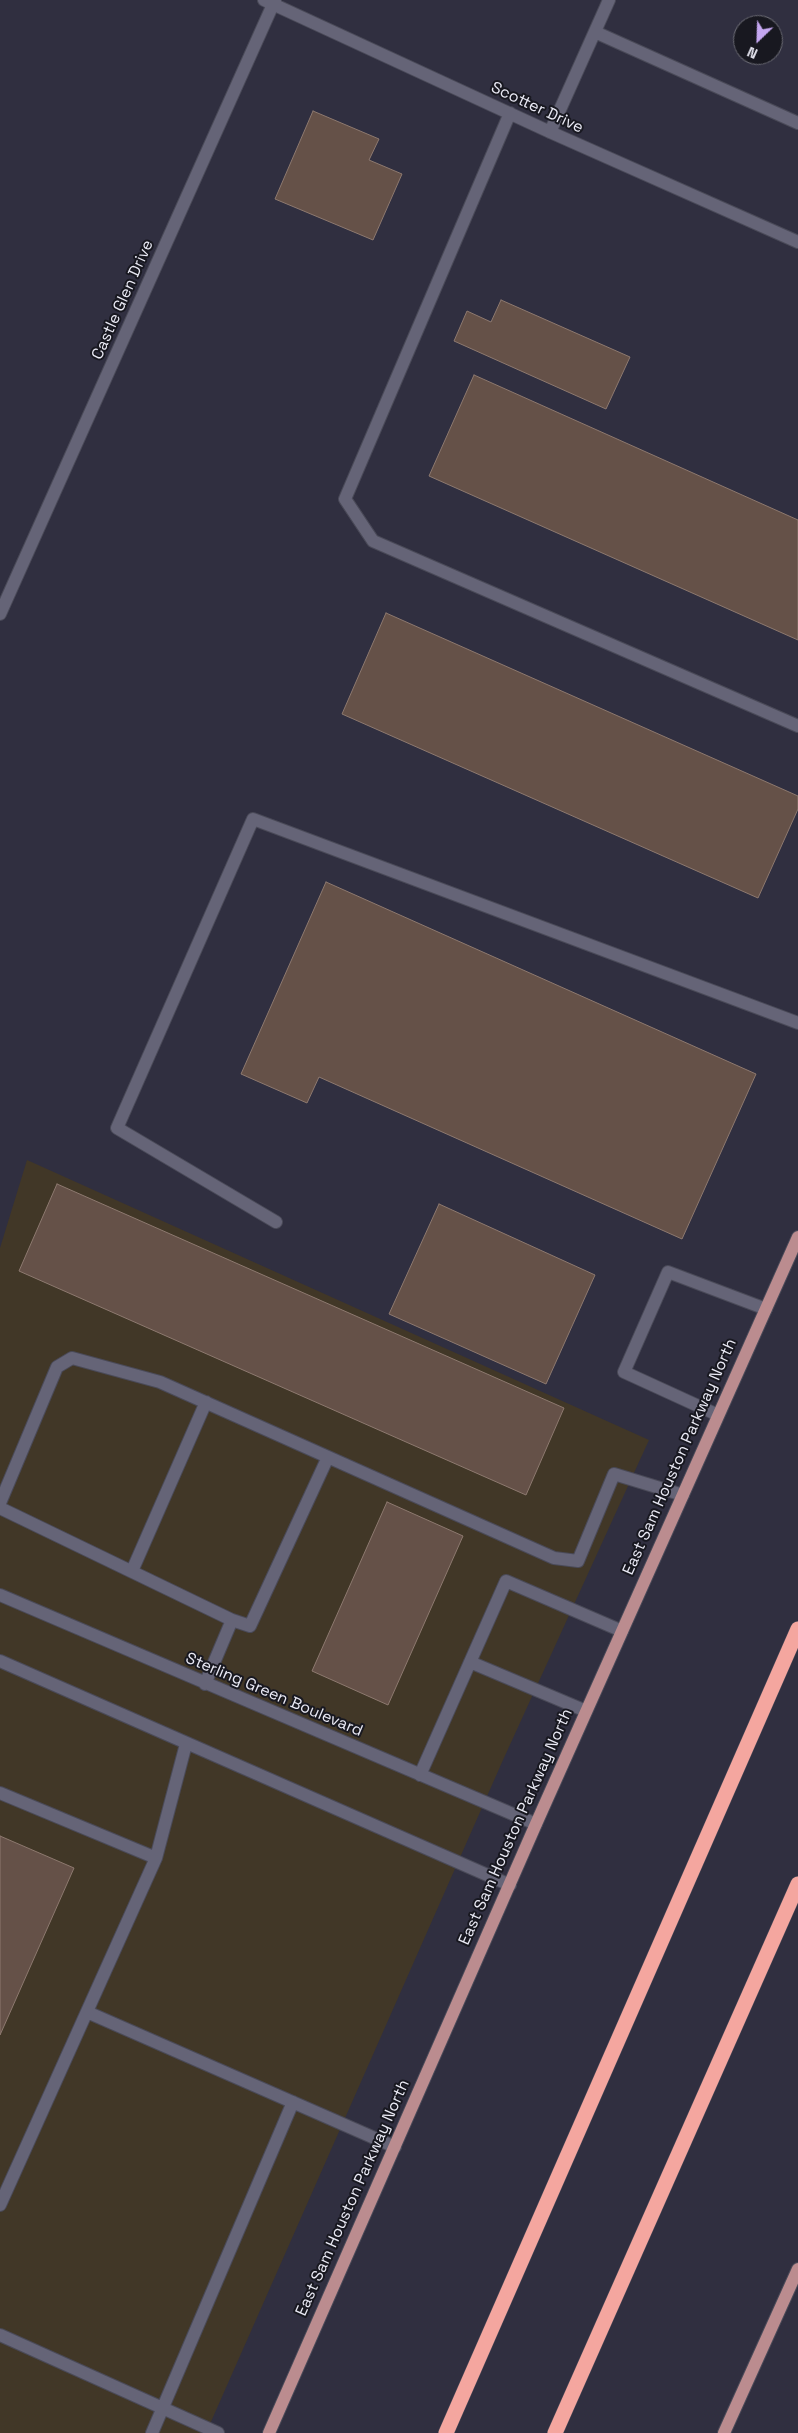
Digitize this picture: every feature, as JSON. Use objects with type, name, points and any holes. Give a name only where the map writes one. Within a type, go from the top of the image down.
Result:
[{"type":"highway","points":[[446,2433],[798,1629]]},
{"type":"highway","points":[[555,2433],[798,1884]]},
{"type":"main road","name":"East Sam Houston Parkway North","points":[[269,2433],[586,1710],[798,1236]]},
{"type":"main road","points":[[724,2433],[798,2269]]},
{"type":"street","points":[[550,132],[609,0]]},
{"type":"street","name":"Scotter Drive","points":[[270,1],[550,132],[798,242]]},
{"type":"street","name":"Castle Glen Drive","points":[[0,614],[270,1]]},
{"type":"street","points":[[595,32],[798,123]]},
{"type":"street","points":[[510,113],[345,499],[373,541],[798,726]]},
{"type":"street","points":[[276,1222],[117,1128],[253,819],[798,1022]]},
{"type":"street","points":[[718,1415],[624,1372],[668,1272],[766,1309]]},
{"type":"street","points":[[0,1503],[57,1367],[72,1358],[160,1382],[554,1558],[578,1561],[614,1474],[683,1495]]},
{"type":"street","points":[[132,1571],[206,1402]]},
{"type":"street","points":[[0,1508],[232,1620],[250,1626],[328,1457]]},
{"type":"street","points":[[420,1775],[506,1581],[622,1631]]},
{"type":"street","name":"Sterling Green Boulevard","points":[[0,1595],[536,1824]]},
{"type":"street","points":[[205,1684],[232,1620]]},
{"type":"street","points":[[0,1660],[186,1744],[510,1884]]},
{"type":"street","points":[[470,1662],[586,1710]]},
{"type":"street","points":[[0,2205],[156,1858],[186,1744]]},
{"type":"street","points":[[0,1793],[156,1858]]},
{"type":"street","points":[[87,2012],[395,2147]]},
{"type":"street","points":[[152,2433],[293,2102]]},
{"type":"street","points":[[0,2335],[218,2433]]},
{"type":"shaded area","points":[[27,1160],[649,1440],[503,1760],[206,2433],[0,2433],[0,1248]]},
{"type":"building","points":[[313,111],[379,139],[369,160],[402,174],[373,240],[275,199]]},
{"type":"building","points":[[501,300],[630,357],[606,409],[454,341],[467,311],[491,322]]},
{"type":"building","points":[[474,375],[798,520],[798,640],[429,476]]},
{"type":"building","points":[[386,613],[798,796],[798,809],[758,898],[342,714]]},
{"type":"building","points":[[326,882],[756,1074],[682,1239],[319,1077],[307,1103],[241,1074]]},
{"type":"building","points":[[57,1184],[564,1408],[526,1495],[19,1271]]},
{"type":"building","points":[[439,1204],[595,1275],[546,1384],[389,1314]]},
{"type":"building","points":[[387,1502],[463,1536],[388,1705],[312,1671]]},
{"type":"building","points":[[0,1836],[74,1868],[0,2035]]}]
